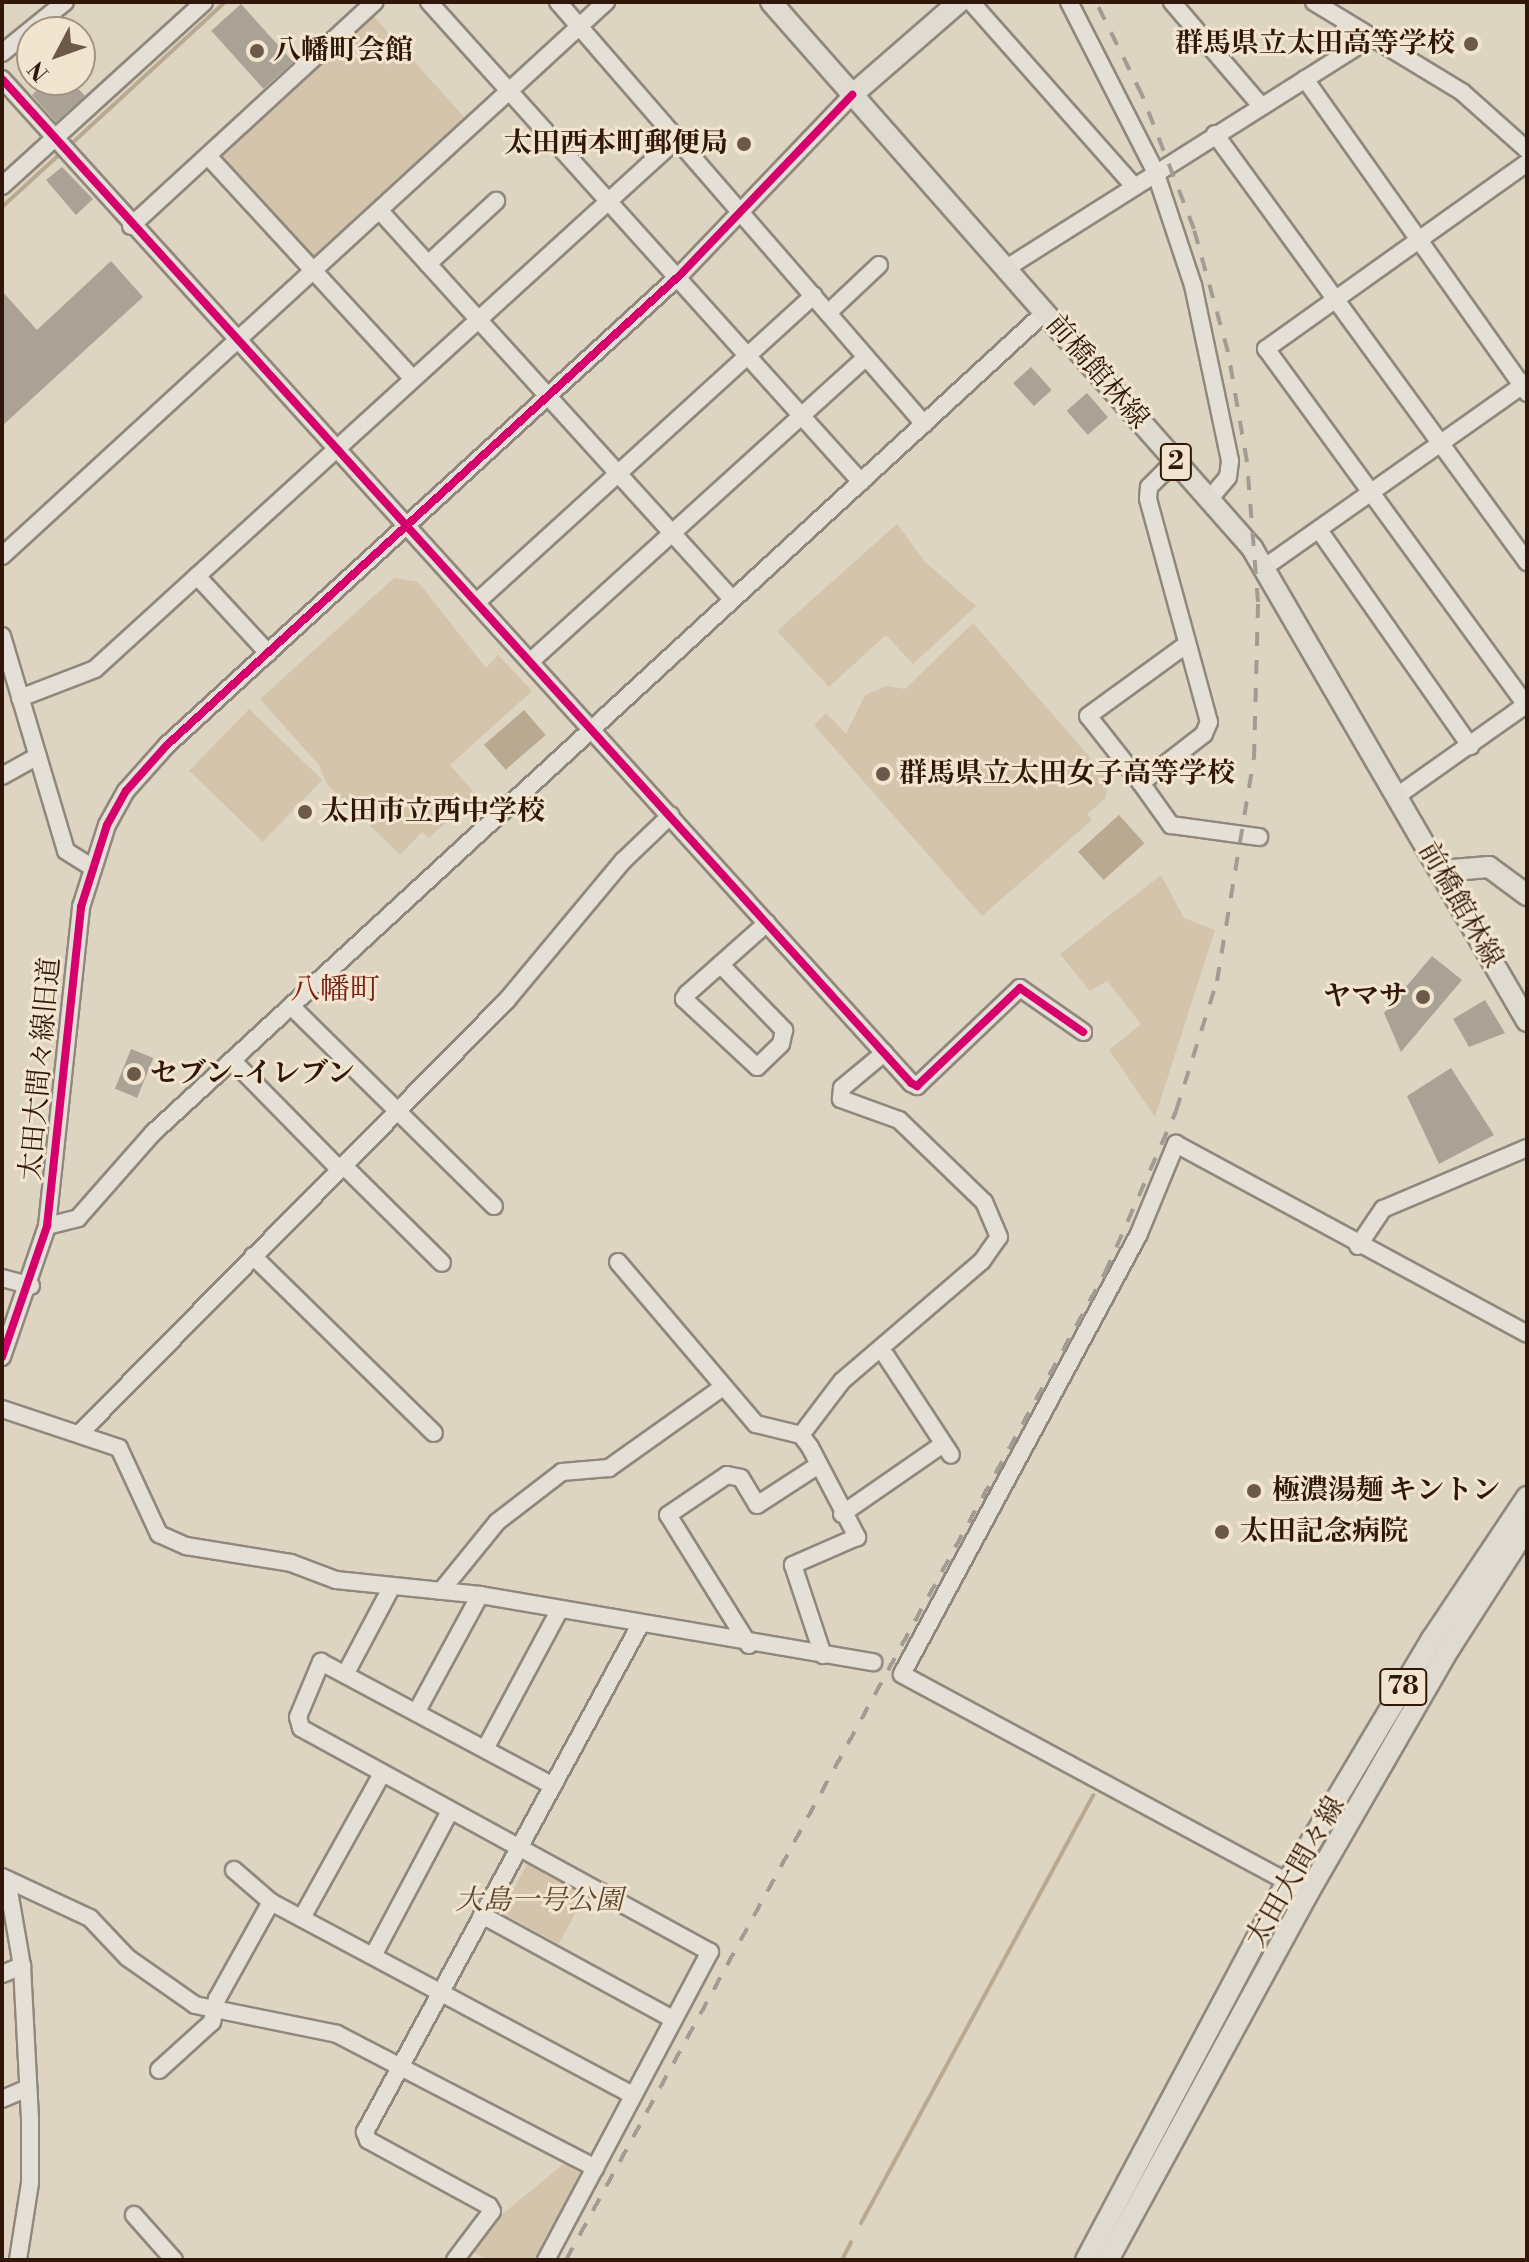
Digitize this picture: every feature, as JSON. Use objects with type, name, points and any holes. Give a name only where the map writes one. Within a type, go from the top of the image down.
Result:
[{"type":"main road","name":"前橋館林線","points":[[771,2],[1265,567],[1527,1021]]},
{"type":"main road","points":[[852,95],[959,2]]},
{"type":"main road","points":[[1440,871],[1489,867],[1527,895]]},
{"type":"main road","name":"太田大間々線","points":[[1086,2260],[1287,1882],[1432,1639],[1527,1497]]},
{"type":"main road","name":"太田大間々線","points":[[1108,2260],[1308,1893],[1449,1649],[1527,1528]]},
{"type":"street","points":[[2,53],[65,2]]},
{"type":"street","points":[[2,186],[204,2]]},
{"type":"street","points":[[131,226],[375,2]]},
{"type":"street","points":[[429,2],[681,274],[861,482]]},
{"type":"street","points":[[558,2],[679,137],[924,424]]},
{"type":"street","points":[[2,556],[606,2]]},
{"type":"street","points":[[971,2],[1133,185]]},
{"type":"street","points":[[1069,2],[1155,171],[1206,333],[1227,436],[1228,477],[1209,500]]},
{"type":"street","points":[[1172,2],[1261,106]]},
{"type":"street","points":[[1314,2],[1369,39],[1462,92],[1527,150]]},
{"type":"street","points":[[1005,269],[1155,171],[1369,39]]},
{"type":"street","points":[[2,79],[131,226],[338,446],[917,1086],[1020,988],[1083,1032]]},
{"type":"street","points":[[1265,567],[1525,387],[1305,79]]},
{"type":"street","name":"太田大間々線旧道","points":[[2,1357],[31,1286],[47,1226],[74,948],[92,867],[135,777],[408,524],[550,398],[681,274],[852,95]]},
{"type":"street","points":[[1215,134],[1527,562]]},
{"type":"street","points":[[20,698],[95,669],[610,196],[679,137]]},
{"type":"street","points":[[208,156],[413,379]]},
{"type":"street","points":[[1397,796],[1527,705],[1266,349],[1527,163]]},
{"type":"street","points":[[428,264],[496,201]]},
{"type":"street","points":[[380,211],[732,599]]},
{"type":"street","points":[[828,313],[879,265]]},
{"type":"street","points":[[478,601],[814,295]]},
{"type":"street","points":[[47,1226],[78,1218],[118,1167],[232,1060],[1044,313]]},
{"type":"street","points":[[531,661],[866,357]]},
{"type":"street","points":[[1141,783],[1208,730],[1148,499],[1149,487],[1175,461]]},
{"type":"street","points":[[1319,530],[1470,746]]},
{"type":"street","points":[[197,576],[268,653]]},
{"type":"street","points":[[2,636],[66,851],[92,867]]},
{"type":"street","points":[[1187,644],[1088,716],[1171,825],[1259,837]]},
{"type":"street","points":[[2,776],[38,756]]},
{"type":"street","points":[[81,1432],[507,1000],[623,861],[671,815]]},
{"type":"street","points":[[721,965],[784,1030],[781,1044],[757,1067],[686,1005],[687,994],[767,923]]},
{"type":"street","points":[[291,1006],[494,1206]]},
{"type":"street","points":[[801,1435],[842,1381],[982,1261],[999,1237],[992,1212],[977,1193],[899,1120],[841,1099],[842,1088],[884,1053]]},
{"type":"street","points":[[232,1060],[442,1263]]},
{"type":"street","points":[[1308,1893],[902,1674],[1138,1236],[1176,1144],[1441,1291],[1527,1334]]},
{"type":"street","points":[[1358,1246],[1383,1209],[1527,1148]]},
{"type":"street","points":[[253,1256],[434,1433]]},
{"type":"street","points":[[618,1262],[756,1424],[801,1435],[857,1537],[793,1565],[823,1655]]},
{"type":"street","points":[[2,1278],[31,1286]]},
{"type":"street","points":[[842,1514],[947,1450],[886,1356]]},
{"type":"street","points":[[441,1591],[497,1522],[562,1472],[577,1467],[598,1472],[618,1463],[723,1387]]},
{"type":"street","points":[[2,1409],[81,1432],[124,1452],[151,1521],[167,1539],[291,1563],[336,1580],[480,1595],[749,1645],[873,1662]]},
{"type":"street","points":[[749,1645],[668,1515],[727,1475],[741,1478],[757,1505],[817,1466]]},
{"type":"street","points":[[346,1673],[392,1586]]},
{"type":"street","points":[[417,1711],[480,1595]]},
{"type":"street","points":[[485,1749],[559,1611]]},
{"type":"street","points":[[455,2260],[492,2211],[489,2206],[365,2137],[400,2065],[640,1625]]},
{"type":"street","points":[[546,2260],[710,1952],[382,1774],[297,1721],[321,1662],[553,1786]]},
{"type":"street","points":[[304,1914],[382,1774]]},
{"type":"street","points":[[374,1954],[450,1811]]},
{"type":"street","points":[[234,1870],[271,1902],[304,1914],[632,2095]]},
{"type":"street","points":[[5,1881],[22,1966],[28,2088],[30,2183],[18,2260]]},
{"type":"street","points":[[5,1881],[90,1918],[128,1958],[179,1997],[214,2012],[320,2028],[400,2065],[595,2168]]},
{"type":"street","points":[[159,2070],[206,2030],[271,1902]]},
{"type":"street","points":[[482,1915],[673,2019]]},
{"type":"street","points":[[2,1974],[22,1966]]},
{"type":"street","points":[[2,2099],[28,2088]]},
{"type":"street","points":[[134,2215],[174,2260]]},
{"type":"green space","points":[[367,9],[473,126],[311,272],[206,154]]},
{"type":"green space","points":[[897,524],[925,562],[976,606],[913,664],[886,635],[829,687],[777,631]]},
{"type":"green space","points":[[394,578],[418,582],[486,668],[498,655],[532,691],[450,765],[476,795],[429,838],[422,832],[400,855],[327,784],[319,765],[260,699]]},
{"type":"green space","points":[[973,623],[1107,777],[1106,798],[1087,814],[1092,820],[982,916],[814,725],[826,713],[846,734],[865,695],[886,686],[905,689]]},
{"type":"green space","points":[[249,709],[322,780],[263,842],[189,771]]},
{"type":"green space","points":[[1161,875],[1184,918],[1215,930],[1155,1117],[1109,1050],[1141,1024],[1107,981],[1090,991],[1060,954]]},
{"type":"green space","name":"大島一号公園","points":[[529,1861],[587,1893],[559,1944],[501,1912]]},
{"type":"green space","points":[[566,2162],[584,2177],[538,2260],[488,2260],[471,2251],[489,2225]]},
{"type":"shaded area","points":[[524,710],[546,735],[506,770],[484,745]]},
{"type":"shaded area","points":[[1119,815],[1144,843],[1104,880],[1078,852]]},
{"type":"building","name":"八幡町会館","points":[[241,4],[293,62],[263,89],[211,31]]},
{"type":"building","points":[[33,96],[85,96],[56,122]]},
{"type":"building","points":[[62,167],[93,199],[76,215],[46,180]]},
{"type":"building","points":[[111,261],[143,297],[2,426],[2,291],[37,330]]},
{"type":"building","points":[[1031,367],[1052,390],[1034,406],[1013,383]]},
{"type":"building","points":[[1087,393],[1108,417],[1088,435],[1067,411]]},
{"type":"building","name":"ヤマサ","points":[[1432,956],[1462,980],[1401,1052],[1384,1013]]},
{"type":"building","points":[[1485,1000],[1505,1033],[1469,1047],[1453,1019]]},
{"type":"building","name":"セブン-イレブン","points":[[131,1049],[153,1058],[137,1098],[115,1089]]},
{"type":"building","points":[[1451,1068],[1494,1135],[1439,1164],[1407,1096]]},
{"type":"waterway","points":[[69,146],[225,2]]},
{"type":"waterway","points":[[2,207],[62,152]]},
{"type":"waterway","points":[[861,2223],[1093,1795]]},
{"type":"waterway","points":[[842,2260],[851,2242]]},
{"type":"railway","points":[[566,2260],[1105,1273],[1176,1111],[1217,981],[1254,758],[1258,602],[1247,462],[1228,352],[1194,229],[1142,95],[1096,2]]},
{"type":"cycle path","points":[[2,79],[911,1083],[917,1086],[1020,988],[1083,1032]]},
{"type":"cycle path","points":[[2,1357],[47,1226],[81,907],[107,825],[126,791],[167,745],[681,274],[852,95]]},
{"type":"place","name":"群馬県立太田高等学校","points":[[1471,44]]},
{"type":"place","name":"八幡町会館","points":[[257,51]]},
{"type":"place","name":"太田西本町郵便局","points":[[744,144]]},
{"type":"place","name":"群馬県立太田女子高等学校","points":[[883,774]]},
{"type":"place","name":"太田市立西中学校","points":[[305,812]]},
{"type":"place","name":"ヤマサ","points":[[1423,997]]},
{"type":"place","name":"セブン-イレブン","points":[[134,1074]]},
{"type":"place","name":"極濃湯麺 キントン","points":[[1254,1491]]},
{"type":"place","name":"太田記念病院","points":[[1222,1532]]},
{"type":"district","name":"八幡町","points":[[335,990]]}]
